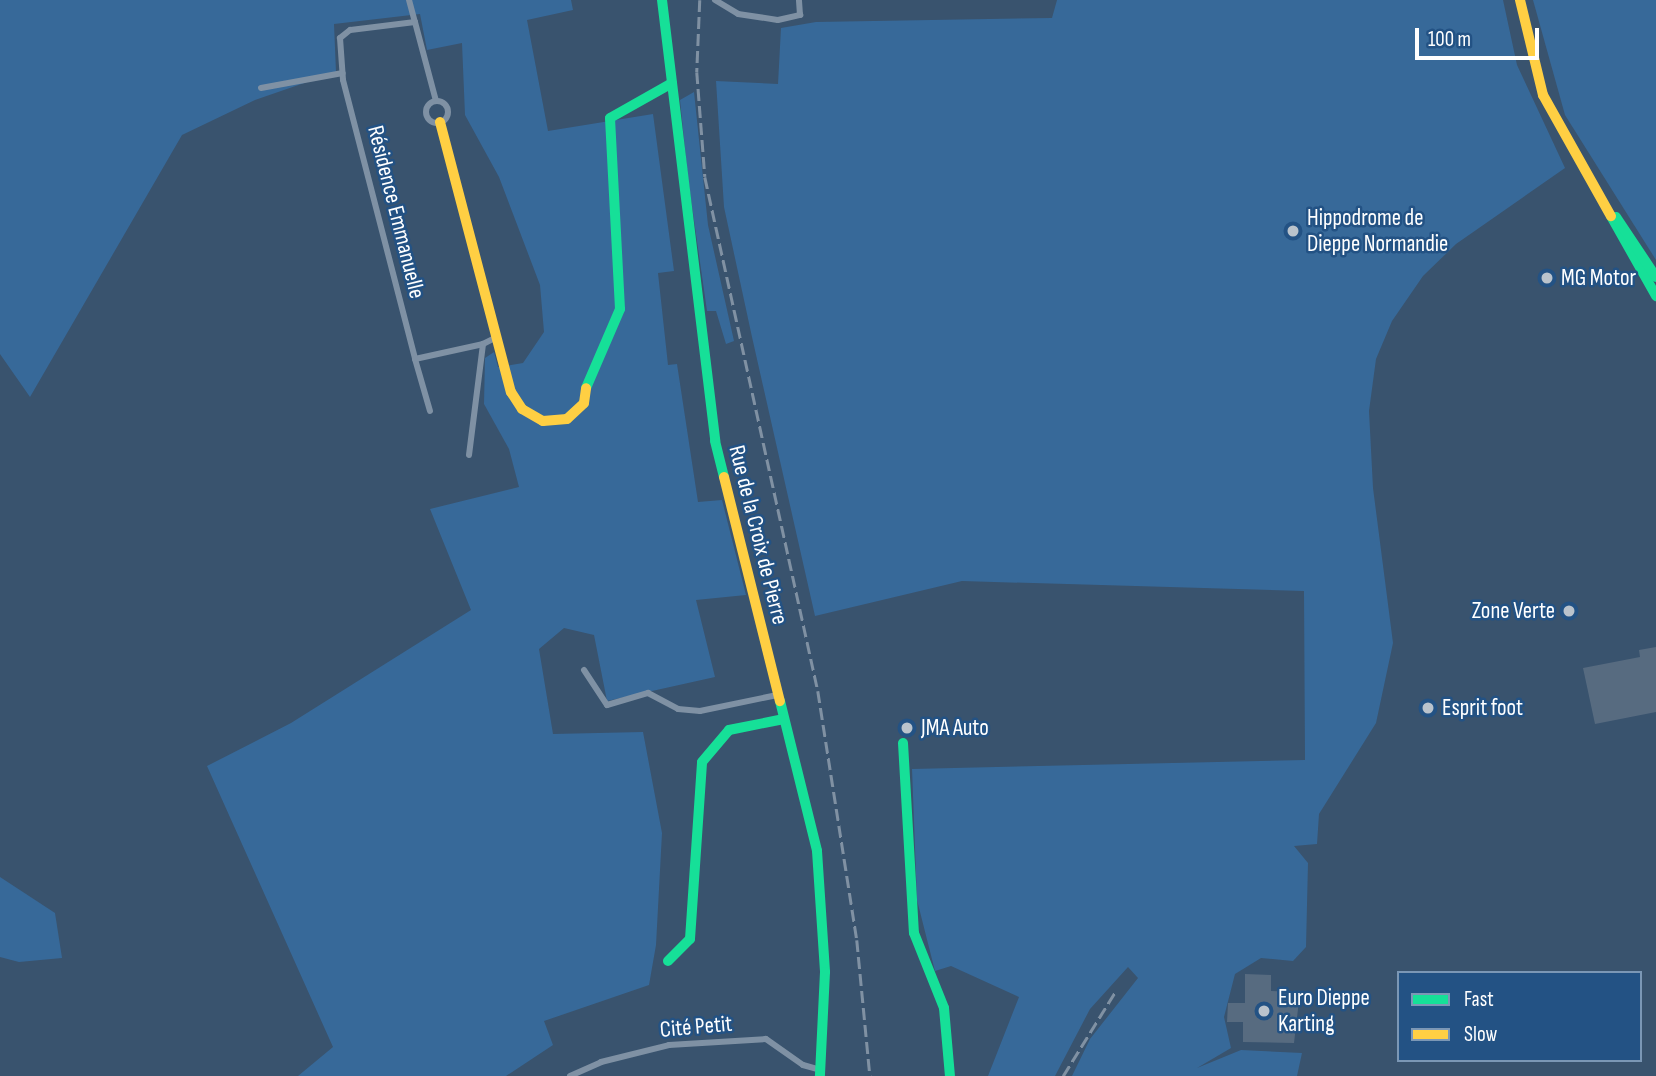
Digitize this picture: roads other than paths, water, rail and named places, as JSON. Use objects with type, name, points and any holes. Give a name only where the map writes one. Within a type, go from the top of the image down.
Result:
[{"type":"main road","name":"Rue de la Croix de Pierre","points":[[662,0],[715,441],[817,851],[824,912],[820,1073]]},
{"type":"main road","points":[[1520,0],[1532,60],[1557,126],[1656,296]]},
{"type":"main road","points":[[440,122],[511,392],[522,409],[542,421],[567,419],[584,402],[588,376],[620,309],[610,118],[671,83]]},
{"type":"main road","points":[[1589,181],[1656,277]]},
{"type":"main road","points":[[668,961],[690,939],[702,762],[729,730],[784,719]]},
{"type":"main road","points":[[904,743],[914,933],[944,1008],[950,1076]]},
{"type":"street","points":[[409,0],[436,101],[447,108],[440,122],[426,114],[436,101]]},
{"type":"street","points":[[715,0],[738,14],[778,20],[800,15],[799,0]]},
{"type":"street","name":"Résidence Emmanuelle","points":[[415,22],[347,31],[338,47],[430,411]]},
{"type":"street","points":[[261,88],[343,73]]},
{"type":"street","points":[[415,359],[482,344],[495,338]]},
{"type":"street","points":[[469,455],[482,344]]},
{"type":"street","points":[[584,670],[607,705],[648,693],[678,709],[700,711],[777,695]]},
{"type":"street","name":"Cité Petit","points":[[570,1076],[601,1062],[669,1045],[766,1039],[803,1065],[820,1073]]},
{"type":"railway","points":[[700,0],[697,72],[705,177],[818,691],[857,940],[870,1076]]},
{"type":"railway","points":[[1063,1076],[1115,992]]},
{"type":"place","name":"Hippodrome de Dieppe Normandie","points":[[1293,231]]},
{"type":"place","name":"MG Motor","points":[[1547,278]]},
{"type":"place","name":"Zone Verte","points":[[1569,611]]},
{"type":"place","name":"Esprit foot","points":[[1428,708]]},
{"type":"place","name":"JMA Auto","points":[[907,728]]},
{"type":"place","name":"Euro Dieppe Karting","points":[[1264,1011]]}]
